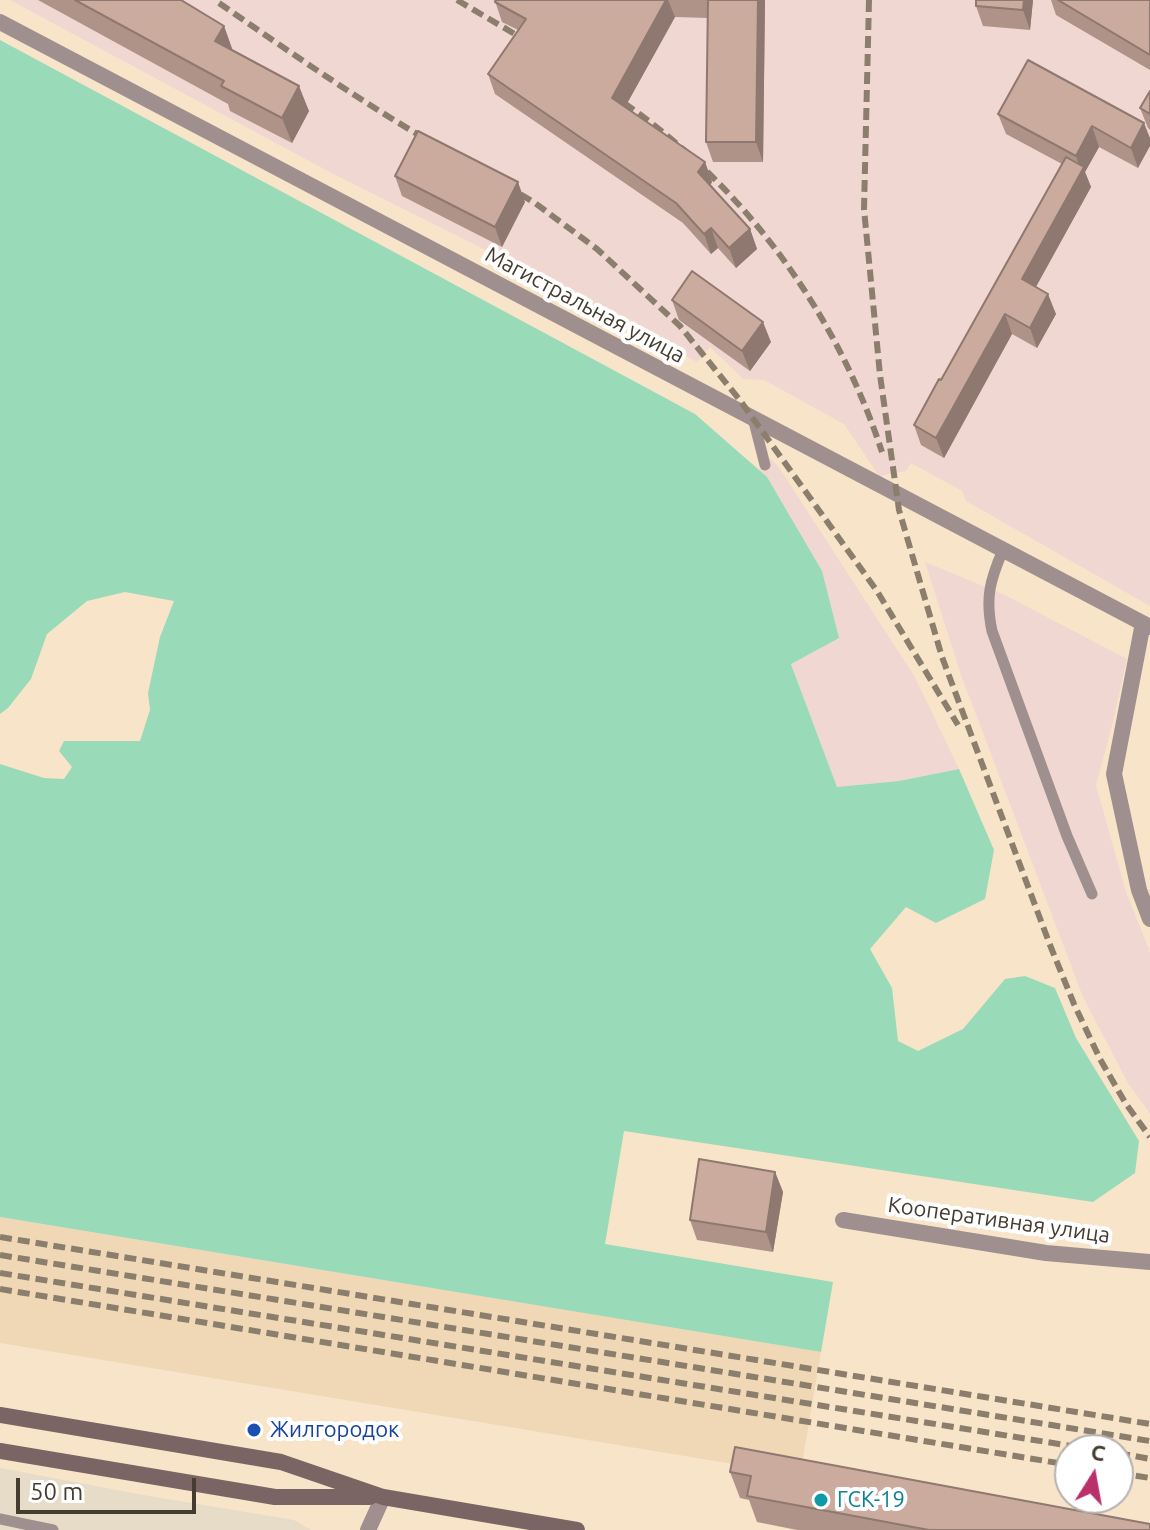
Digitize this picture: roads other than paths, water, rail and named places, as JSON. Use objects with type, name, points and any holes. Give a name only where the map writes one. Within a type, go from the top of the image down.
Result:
[{"type":"main road","points":[[0,1415],[281,1462],[383,1497],[501,1524],[577,1530]]},
{"type":"main road","points":[[0,1451],[275,1497],[383,1497]]},
{"type":"street","name":"Магистральная улица","points":[[0,22],[1146,625]]},
{"type":"street","points":[[1146,625],[1114,774],[1139,890],[1150,919]]},
{"type":"street","name":"Кооперативная улица","points":[[843,1220],[1046,1253],[1150,1262]]},
{"type":"street","points":[[368,1530],[383,1497]]},
{"type":"lane","points":[[753,418],[765,465]]},
{"type":"lane","points":[[1003,550],[989,589],[992,631],[1067,836],[1092,894]]},
{"type":"lane","points":[[0,1519],[53,1530]]},
{"type":"railway","points":[[457,0],[535,46]]},
{"type":"railway","points":[[869,0],[864,209],[880,375],[899,510],[942,657],[1050,945],[1100,1059],[1150,1137]]},
{"type":"railway","points":[[219,3],[353,94],[436,145]]},
{"type":"railway","points":[[609,93],[656,126],[699,164],[739,205],[776,250],[809,297],[838,347],[882,452]]},
{"type":"railway","points":[[505,185],[597,249],[680,326],[739,399],[877,591],[958,725]]},
{"type":"railway","points":[[0,1237],[1150,1424]]},
{"type":"railway","points":[[0,1255],[1150,1441]]},
{"type":"railway","points":[[0,1273],[1054,1443]]},
{"type":"railway","points":[[0,1289],[1054,1462]]},
{"type":"railway","points":[[1134,1456],[1150,1459]]},
{"type":"railway","points":[[1134,1476],[1150,1478]]},
{"type":"place","name":"Жилгородок","points":[[254,1430]]},
{"type":"place","name":"ГСК-19","points":[[821,1500]]}]
